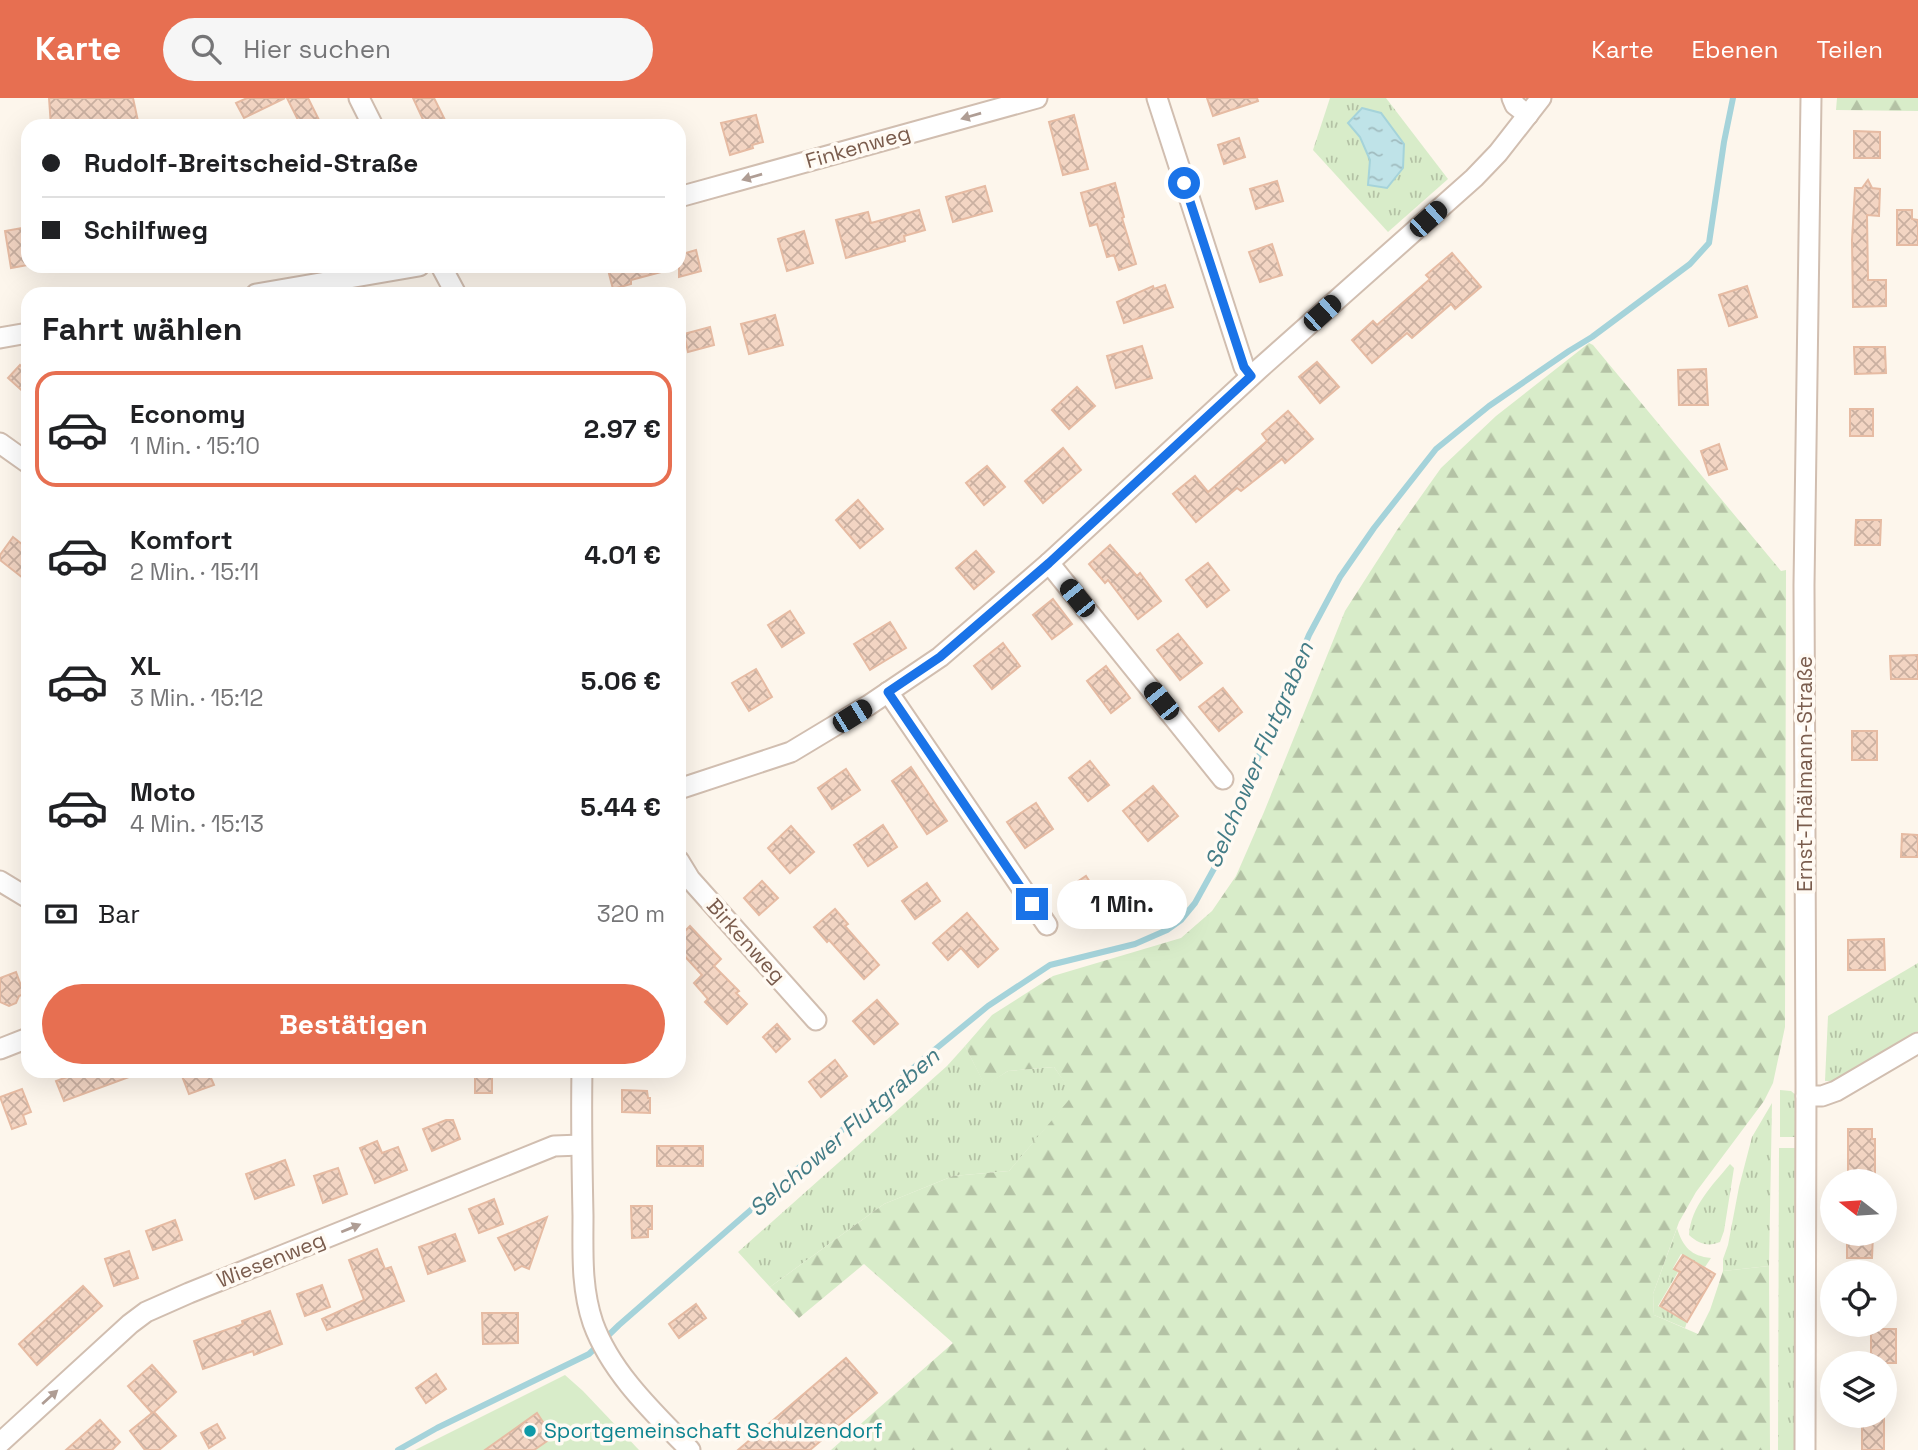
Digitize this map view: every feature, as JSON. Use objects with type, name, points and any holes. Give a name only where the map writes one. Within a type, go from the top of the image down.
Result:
[{"type":"street","points":[[359,98],[370,119]]},
{"type":"street","name":"Finkenweg","points":[[686,195],[1037,98]]},
{"type":"street","points":[[1157,98],[1244,367],[1251,376]]},
{"type":"street","points":[[1513,98],[1515,105],[1528,115]]},
{"type":"street","points":[[686,787],[791,752],[940,657],[1049,563],[1251,376],[1474,178],[1498,153],[1541,98]]},
{"type":"street","name":"Ernst-Thälmann-Straße","points":[[1805,1450],[1804,585],[1811,98]]},
{"type":"street","points":[[297,287],[378,273]]},
{"type":"street","points":[[0,338],[21,334]]},
{"type":"street","points":[[0,443],[21,458]]},
{"type":"street","points":[[1049,563],[1223,779]]},
{"type":"street","points":[[888,692],[1047,925]]},
{"type":"street","name":"Birkenweg","points":[[686,872],[816,1020]]},
{"type":"street","points":[[0,881],[21,894]]},
{"type":"street","points":[[0,1049],[21,1041]]},
{"type":"street","points":[[1806,1096],[1822,1096],[1836,1091],[1918,1043]]},
{"type":"street","points":[[582,1078],[584,1286],[593,1322],[616,1366],[661,1420],[691,1450]]},
{"type":"street","name":"Wiesenweg","points":[[0,1443],[146,1312],[554,1146],[581,1145]]},
{"type":"green space","points":[[1330,98],[1386,98],[1448,179],[1388,232],[1313,150]]},
{"type":"green space","points":[[1837,98],[1918,98],[1918,111],[1836,110]]},
{"type":"green space","points":[[1589,343],[1781,571],[1786,570],[1785,1027],[1773,1083],[1764,1101],[1696,1192],[1679,1222],[1653,1294],[1654,1315],[1698,1334],[1710,1310],[1723,1271],[1769,1266],[1770,1450],[831,1450],[953,1343],[864,1264],[799,1318],[770,1287],[884,1204],[953,1176],[1009,1171],[1073,1095],[1054,1067],[1008,1071],[985,1086],[965,1046],[992,1015],[1053,976],[1181,938],[1212,911],[1236,876],[1345,611],[1397,530],[1441,468],[1496,416]]},
{"type":"green space","points":[[1918,963],[1918,1031],[1835,1081],[1825,1081],[1828,1016]]},
{"type":"green space","points":[[965,1046],[985,1085],[1008,1071],[1054,1067],[1074,1095],[1009,1171],[953,1176],[884,1204],[770,1287],[738,1252],[947,1066]]},
{"type":"green space","points":[[1780,1090],[1791,1091],[1797,1096],[1796,1137],[1780,1137]]},
{"type":"green space","points":[[1772,1103],[1769,1266],[1723,1271],[1723,1259],[1752,1137]]},
{"type":"green space","points":[[1779,1148],[1795,1148],[1794,1450],[1778,1450]]},
{"type":"green space","points":[[1730,1164],[1734,1168],[1720,1242],[1700,1242],[1689,1235],[1694,1215],[1704,1197]]},
{"type":"green space","points":[[1677,1228],[1682,1240],[1693,1253],[1711,1258],[1705,1267],[1681,1254],[1673,1268],[1678,1272],[1658,1306],[1687,1322],[1685,1328],[1654,1315],[1653,1294]]},
{"type":"green space","points":[[565,1375],[639,1450],[415,1450]]},
{"type":"water","points":[[1362,108],[1381,113],[1404,144],[1403,168],[1387,188],[1368,185],[1370,160],[1360,137],[1348,123]]},
{"type":"building","points":[[49,98],[133,98],[138,119],[50,119]]},
{"type":"building","points":[[247,98],[285,98],[244,118],[236,103]]},
{"type":"building","points":[[287,98],[308,98],[318,119],[298,119]]},
{"type":"building","points":[[413,98],[434,98],[444,119],[423,119]]},
{"type":"building","points":[[1207,98],[1257,98],[1258,101],[1213,116]]},
{"type":"building","points":[[756,115],[763,142],[730,155],[721,123]]},
{"type":"building","points":[[1074,115],[1088,169],[1063,175],[1049,122]]},
{"type":"building","points":[[1854,131],[1880,132],[1880,158],[1854,158]]},
{"type":"building","points":[[1239,138],[1245,157],[1224,164],[1218,145]]},
{"type":"building","points":[[1868,180],[1872,188],[1880,189],[1879,216],[1867,215],[1868,280],[1886,280],[1886,306],[1853,307],[1852,240],[1855,188],[1862,188]]},
{"type":"building","points":[[1277,181],[1283,201],[1256,209],[1250,189]]},
{"type":"building","points":[[1115,183],[1136,264],[1119,270],[1114,255],[1107,257],[1097,224],[1090,226],[1081,193]]},
{"type":"building","points":[[985,186],[992,211],[953,222],[946,197]]},
{"type":"building","points":[[919,210],[925,230],[904,236],[905,241],[846,258],[836,220],[868,212],[871,223]]},
{"type":"building","points":[[1897,210],[1912,210],[1912,219],[1918,220],[1918,245],[1897,245]]},
{"type":"building","points":[[21,228],[21,266],[11,268],[5,231]]},
{"type":"building","points":[[804,231],[813,263],[787,271],[778,239]]},
{"type":"building","points":[[1272,244],[1282,275],[1260,282],[1249,252]]},
{"type":"building","points":[[696,250],[701,271],[679,277],[679,273],[686,273],[686,253]]},
{"type":"building","points":[[1452,253],[1481,287],[1455,309],[1451,304],[1412,338],[1407,333],[1372,363],[1352,340],[1373,321],[1377,325],[1430,279],[1426,275]]},
{"type":"building","points":[[609,273],[657,273],[631,280],[631,284],[612,287]]},
{"type":"building","points":[[1165,285],[1173,307],[1124,323],[1117,302],[1153,286],[1154,289]]},
{"type":"building","points":[[1747,286],[1757,317],[1729,326],[1719,295]]},
{"type":"building","points":[[775,315],[783,345],[749,354],[741,324]]},
{"type":"building","points":[[710,327],[714,345],[688,352],[686,333]]},
{"type":"building","points":[[1142,346],[1152,378],[1116,388],[1107,356]]},
{"type":"building","points":[[1854,347],[1885,347],[1886,373],[1855,374]]},
{"type":"building","points":[[1317,362],[1339,387],[1320,403],[1299,377]]},
{"type":"building","points":[[20,365],[21,366],[21,390],[8,378]]},
{"type":"building","points":[[1706,369],[1708,405],[1679,405],[1678,370]]},
{"type":"building","points":[[1077,387],[1095,406],[1069,429],[1052,410]]},
{"type":"building","points":[[1850,409],[1873,409],[1873,436],[1850,436]]},
{"type":"building","points":[[1288,411],[1313,439],[1285,463],[1282,459],[1241,491],[1237,488],[1196,522],[1173,494],[1195,476],[1208,492],[1267,441],[1262,434]]},
{"type":"building","points":[[1719,444],[1727,469],[1709,475],[1701,451]]},
{"type":"building","points":[[1063,448],[1081,470],[1043,503],[1025,481]]},
{"type":"building","points":[[987,466],[1005,487],[984,505],[966,483]]},
{"type":"building","points":[[858,500],[883,529],[860,548],[836,520]]},
{"type":"building","points":[[1856,520],[1881,520],[1880,545],[1855,545]]},
{"type":"building","points":[[13,537],[21,543],[21,576],[0,560],[0,555]]},
{"type":"building","points":[[1110,545],[1137,576],[1140,573],[1161,601],[1138,619],[1108,580],[1105,583],[1089,564]]},
{"type":"building","points":[[976,551],[994,572],[974,589],[956,568]]},
{"type":"building","points":[[1208,563],[1229,590],[1207,607],[1186,580]]},
{"type":"building","points":[[1053,599],[1072,624],[1052,639],[1033,615]]},
{"type":"building","points":[[790,611],[804,633],[782,647],[768,625]]},
{"type":"building","points":[[890,622],[906,648],[870,670],[854,644]]},
{"type":"building","points":[[1178,634],[1202,663],[1180,680],[1157,650]]},
{"type":"building","points":[[1003,643],[1020,666],[992,689],[974,666]]},
{"type":"building","points":[[1918,655],[1918,679],[1891,679],[1890,656]]},
{"type":"building","points":[[1106,666],[1130,698],[1111,713],[1087,681]]},
{"type":"building","points":[[756,669],[772,697],[749,711],[732,683]]},
{"type":"building","points":[[1223,688],[1242,712],[1219,731],[1199,707]]},
{"type":"building","points":[[1852,731],[1877,731],[1877,760],[1852,760]]},
{"type":"building","points":[[1090,761],[1109,785],[1088,801],[1069,778]]},
{"type":"building","points":[[911,767],[947,821],[927,834],[892,781]]},
{"type":"building","points":[[846,769],[860,790],[832,809],[818,788]]},
{"type":"building","points":[[1153,786],[1178,816],[1148,841],[1123,811]]},
{"type":"building","points":[[1036,803],[1053,829],[1025,848],[1007,822]]},
{"type":"building","points":[[883,825],[897,847],[868,866],[854,845]]},
{"type":"building","points":[[791,826],[814,852],[790,873],[768,848]]},
{"type":"building","points":[[1902,834],[1918,835],[1918,857],[1901,857]]},
{"type":"building","points":[[1086,876],[1105,905],[1084,919],[1065,890]]},
{"type":"building","points":[[762,881],[778,898],[759,915],[744,898]]},
{"type":"building","points":[[927,883],[940,901],[915,919],[902,901]]},
{"type":"building","points":[[835,909],[848,924],[845,926],[879,965],[864,979],[814,927]]},
{"type":"building","points":[[967,913],[998,949],[978,967],[961,948],[948,960],[933,943]]},
{"type":"building","points":[[690,926],[721,959],[714,966],[739,991],[736,993],[747,1004],[727,1024],[705,1002],[708,999],[694,983],[702,975],[686,958],[686,930]]},
{"type":"building","points":[[1884,939],[1885,970],[1848,970],[1848,940]]},
{"type":"building","points":[[16,972],[21,995],[16,1003],[9,1006],[0,1002],[0,978]]},
{"type":"building","points":[[877,1000],[898,1024],[874,1044],[853,1021]]},
{"type":"building","points":[[777,1024],[790,1039],[776,1052],[763,1037]]},
{"type":"building","points":[[835,1060],[847,1076],[821,1097],[809,1082]]},
{"type":"building","points":[[64,1078],[126,1078],[64,1101],[56,1081]]},
{"type":"building","points":[[183,1078],[211,1078],[214,1085],[189,1094]]},
{"type":"building","points":[[475,1078],[492,1078],[492,1093],[475,1093]]},
{"type":"building","points":[[22,1089],[31,1112],[23,1115],[26,1124],[12,1129],[0,1097]]},
{"type":"building","points":[[622,1090],[647,1091],[650,1113],[622,1112]]},
{"type":"building","points":[[453,1120],[460,1139],[432,1151],[423,1129]]},
{"type":"building","points":[[1848,1129],[1872,1129],[1872,1139],[1875,1139],[1875,1169],[1848,1169]]},
{"type":"building","points":[[377,1141],[382,1153],[398,1147],[407,1170],[375,1183],[360,1148]]},
{"type":"building","points":[[657,1146],[703,1146],[703,1166],[657,1166]]},
{"type":"building","points":[[285,1160],[294,1185],[255,1199],[246,1174]]},
{"type":"building","points":[[338,1168],[347,1194],[323,1203],[314,1176]]},
{"type":"building","points":[[494,1199],[503,1224],[479,1233],[469,1209]]},
{"type":"building","points":[[631,1206],[652,1206],[652,1229],[648,1229],[648,1237],[632,1238]]},
{"type":"building","points":[[547,1217],[529,1269],[522,1266],[515,1270],[498,1238]]},
{"type":"building","points":[[175,1220],[182,1240],[153,1250],[146,1231]]},
{"type":"building","points":[[455,1234],[465,1261],[428,1274],[419,1247]]},
{"type":"building","points":[[1847,1246],[1872,1246],[1872,1258],[1847,1258]]},
{"type":"building","points":[[377,1249],[385,1269],[391,1267],[404,1301],[327,1330],[322,1319],[364,1300],[349,1260]]},
{"type":"building","points":[[129,1251],[138,1278],[114,1286],[105,1259]]},
{"type":"building","points":[[1683,1255],[1715,1274],[1687,1322],[1660,1306],[1680,1272],[1674,1269]]},
{"type":"building","points":[[322,1285],[330,1307],[305,1316],[297,1294]]},
{"type":"building","points":[[83,1286],[102,1306],[37,1365],[19,1344]]},
{"type":"building","points":[[696,1304],[706,1318],[679,1338],[669,1324]]},
{"type":"building","points":[[270,1311],[282,1344],[203,1369],[194,1341],[243,1324],[242,1321]]},
{"type":"building","points":[[482,1313],[518,1313],[518,1343],[483,1344]]},
{"type":"building","points":[[1871,1337],[1896,1337],[1896,1351],[1871,1351]]},
{"type":"building","points":[[846,1358],[877,1393],[810,1450],[738,1450]]},
{"type":"building","points":[[152,1365],[176,1392],[154,1412],[176,1436],[159,1450],[145,1450],[130,1431],[152,1413],[128,1386]]},
{"type":"building","points":[[436,1374],[446,1389],[426,1403],[416,1388]]},
{"type":"building","name":"Sportgemeinschaft Schulzendorf","points":[[537,1413],[553,1437],[534,1450],[485,1450]]},
{"type":"building","points":[[100,1420],[120,1442],[112,1450],[66,1450]]},
{"type":"building","points":[[217,1424],[225,1438],[209,1448],[201,1433]]},
{"type":"building","points":[[1862,1428],[1884,1428],[1884,1450],[1862,1450]]},
{"type":"waterway","name":"Selchower Flutgraben","points":[[398,1450],[437,1428],[589,1354],[927,1056],[988,1006],[1050,965],[1135,944],[1167,930],[1181,920],[1195,903],[1216,865],[1309,635],[1340,577],[1374,528],[1436,449],[1489,406],[1592,337],[1690,264],[1709,243],[1733,98]]},
{"type":"place","name":"Sportgemeinschaft Schulzendorf","points":[[530,1431]]},
{"type":"route","points":[[1032,904],[888,692],[940,657],[1049,563],[1251,376],[1244,367],[1184,183]]}]
